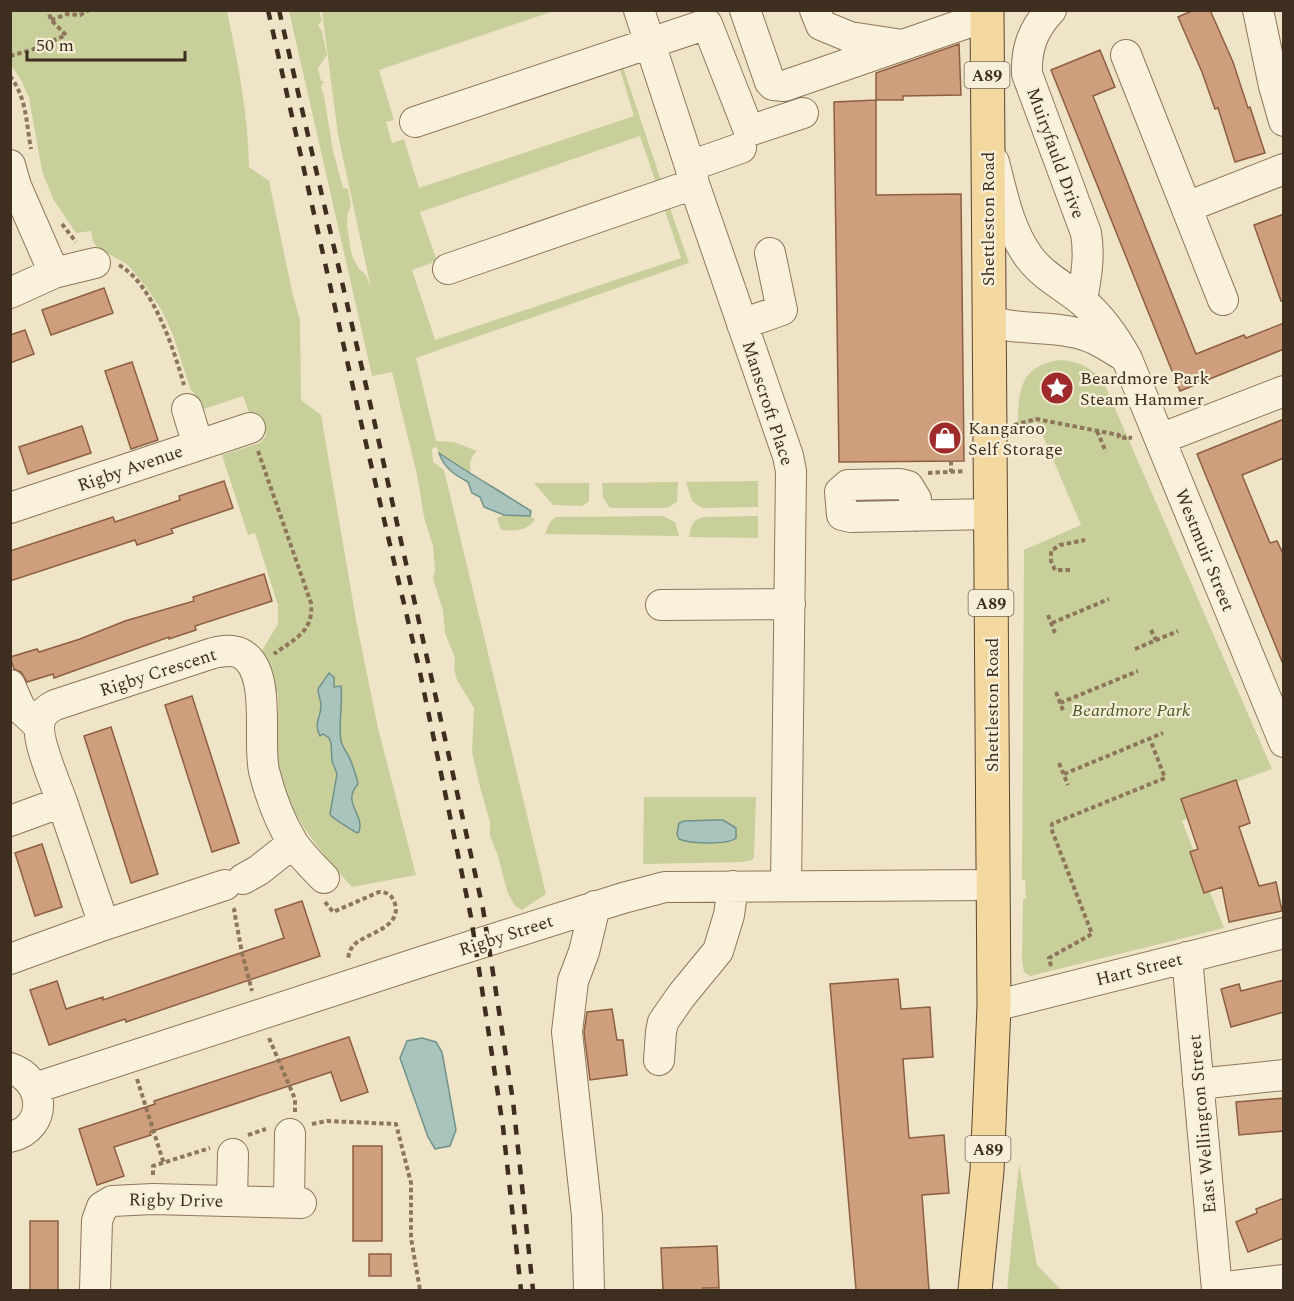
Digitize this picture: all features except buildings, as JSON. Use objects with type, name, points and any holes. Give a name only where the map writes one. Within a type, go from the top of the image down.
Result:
[{"type":"main road","name":"Shettleston Road","points":[[975,1290],[987,1171],[994,1006],[987,13]]},
{"type":"street","name":"Manscroft Place","points":[[639,10],[692,175],[788,456],[790,604],[786,886]]},
{"type":"street","points":[[745,10],[770,82],[784,86],[987,13]]},
{"type":"street","points":[[815,10],[821,25],[850,37],[902,45]]},
{"type":"street","name":"Muiryfauld Drive","points":[[1051,10],[1038,24],[1032,37],[1027,60],[1027,74],[1086,233],[1089,266],[1082,301]]},
{"type":"street","points":[[1258,10],[1284,121]]},
{"type":"street","points":[[416,122],[650,43],[705,17],[749,131],[803,113]]},
{"type":"street","points":[[1126,55],[1223,300]]},
{"type":"street","name":"Westmuir Street","points":[[988,139],[1001,189],[1020,244],[1040,270],[1082,301],[1109,330],[1127,358],[1160,439],[1272,680],[1284,742]]},
{"type":"street","points":[[448,269],[692,175],[741,148]]},
{"type":"street","points":[[10,165],[16,186],[54,273]]},
{"type":"street","points":[[1186,207],[1284,169]]},
{"type":"street","points":[[742,324],[782,310],[770,253]]},
{"type":"street","points":[[10,293],[54,273],[95,263]]},
{"type":"street","points":[[989,321],[1005,326],[1071,331],[1088,336],[1127,358]]},
{"type":"street","points":[[1160,439],[1284,391]]},
{"type":"street","points":[[187,409],[198,445]]},
{"type":"street","name":"Rigby Avenue","points":[[10,508],[250,428]]},
{"type":"street","points":[[916,516],[916,499],[908,486],[900,484],[848,485],[840,492],[842,515],[850,517],[991,514]]},
{"type":"street","points":[[661,605],[790,604]]},
{"type":"street","name":"Rigby Crescent","points":[[39,726],[41,716],[55,705],[213,653],[228,650],[239,652],[248,659],[253,668]]},
{"type":"street","points":[[253,668],[259,680],[262,697],[260,750],[272,798],[293,843],[324,878]]},
{"type":"street","points":[[10,685],[20,708],[39,726],[40,738],[104,925]]},
{"type":"street","points":[[10,821],[62,802]]},
{"type":"street","points":[[10,959],[104,925],[234,891],[293,843]]},
{"type":"street","name":"Rigby Street","points":[[35,1088],[595,906],[665,887],[994,885]]},
{"type":"street","points":[[659,1060],[663,1022],[718,951],[729,915],[733,886]]},
{"type":"street","points":[[589,1290],[587,1216],[567,1032],[573,981],[584,952],[595,906]]},
{"type":"street","name":"Hart Street","points":[[994,1006],[1284,933]]},
{"type":"street","name":"East Wellington Street","points":[[1187,957],[1217,1289]]},
{"type":"street","points":[[10,1068],[30,1079],[39,1099],[34,1121],[27,1130],[10,1137]]},
{"type":"street","points":[[1198,1084],[1284,1075]]},
{"type":"street","name":"Rigby Drive","points":[[95,1290],[97,1221],[102,1207],[118,1200],[295,1202],[297,1125]]},
{"type":"street","points":[[232,1201],[233,1154]]},
{"type":"street","points":[[1217,1289],[1284,1280]]},
{"type":"path","points":[[10,56],[34,49],[66,35],[51,20],[48,10]]},
{"type":"path","points":[[51,20],[68,14],[80,15],[88,10]]},
{"type":"path","points":[[989,434],[1036,419],[1125,438],[1160,439]]},
{"type":"path","points":[[250,428],[308,594],[312,614],[305,630],[253,668]]},
{"type":"path","points":[[1097,431],[1106,452]]},
{"type":"path","points":[[951,461],[951,472]]},
{"type":"path","points":[[908,486],[921,473],[990,470]]},
{"type":"path","points":[[1070,570],[1055,570],[1051,561],[1051,551],[1060,545],[1085,540]]},
{"type":"path","points":[[1052,623],[1109,599]]},
{"type":"path","points":[[1048,615],[1055,633]]},
{"type":"path","points":[[1151,630],[1156,640]]},
{"type":"path","points":[[1135,649],[1178,631]]},
{"type":"path","points":[[1060,703],[1138,671]]},
{"type":"path","points":[[1056,692],[1064,713]]},
{"type":"path","points":[[1064,774],[1163,733]]},
{"type":"path","points":[[1057,990],[1049,958],[1092,934],[1051,828],[1052,824],[1165,778],[1150,739]]},
{"type":"path","points":[[1059,764],[1068,785]]},
{"type":"path","points":[[324,878],[313,889],[333,912],[379,892],[386,892],[395,903],[392,921],[386,927],[355,943],[349,952],[348,960],[358,982]]},
{"type":"path","points":[[234,891],[242,953],[258,1014],[295,1099],[297,1125],[327,1121],[396,1124],[411,1183],[411,1238],[420,1290]]},
{"type":"path","points":[[129,1056],[164,1164]]},
{"type":"green space","points":[[10,11],[227,11],[239,69],[249,167],[269,181],[300,320],[301,400],[321,415],[357,625],[378,728],[416,875],[352,887],[312,839],[290,804],[277,765],[274,743],[278,693],[275,691],[261,652],[278,624],[278,605],[255,533],[248,535],[222,455],[260,443],[266,435],[265,427],[257,415],[249,413],[243,396],[204,409],[190,388],[173,335],[162,311],[149,291],[128,265],[97,247],[91,231],[76,233],[53,199],[42,171],[29,98],[11,65]]},
{"type":"green space","points":[[289,11],[319,11],[322,21],[318,25],[322,31],[327,55],[318,68],[321,81],[324,81],[321,87],[333,151],[343,188],[348,189],[351,206],[347,224],[350,247],[353,258],[359,269],[366,275],[371,288],[338,135],[322,11],[554,11],[379,70],[394,120],[386,122],[392,143],[404,139],[419,188],[634,116],[620,70],[623,67],[662,183],[656,183],[640,136],[420,212],[437,261],[412,270],[435,340],[681,258],[665,211],[669,205],[689,263],[416,358],[436,441],[454,442],[477,451],[471,461],[471,474],[439,453],[437,447],[432,449],[433,462],[444,470],[546,894],[522,910],[515,906],[507,891],[490,836],[490,822],[472,752],[474,708],[457,680],[454,669],[455,658],[445,633],[443,611],[433,578],[435,571],[433,546],[424,517],[417,475],[392,372],[372,376]]},
{"type":"green space","name":"Beardmore Park","points":[[1060,360],[1085,366],[1104,383],[1272,769],[1182,802],[1188,818],[1182,821],[1224,928],[1030,976],[1024,972],[1022,960],[1023,899],[1026,898],[1025,880],[1022,880],[1024,550],[1081,525],[1037,422],[1018,429],[1019,404],[1023,383],[1028,375],[1046,363]]},
{"type":"green space","points":[[758,481],[758,507],[702,508],[692,501],[686,482]]},
{"type":"green space","points":[[678,482],[677,502],[667,508],[613,508],[609,507],[603,497],[602,483]]},
{"type":"green space","points":[[534,483],[589,483],[589,501],[582,506],[553,505]]},
{"type":"green space","points":[[504,515],[530,516],[535,519],[525,528],[501,530],[497,518]]},
{"type":"green space","points":[[663,516],[675,522],[679,536],[545,534],[555,517]]},
{"type":"green space","points":[[758,516],[758,538],[689,537],[693,524],[704,517]]},
{"type":"green space","points":[[644,797],[756,797],[754,857],[752,860],[743,862],[643,864]]},
{"type":"green space","points":[[1019,1164],[1037,1265],[1061,1290],[1007,1290]]},
{"type":"water","points":[[439,453],[531,511],[530,516],[504,515],[484,507],[480,497],[472,493],[468,482],[450,470]]},
{"type":"water","points":[[329,673],[334,677],[334,687],[341,686],[341,740],[358,784],[352,797],[360,826],[357,833],[330,814],[337,774],[332,761],[329,738],[323,734],[320,736],[317,727],[321,710],[318,689]]},
{"type":"water","points":[[723,820],[736,828],[736,838],[725,842],[691,842],[679,839],[677,834],[679,823],[684,821]]},
{"type":"water","points":[[422,1038],[436,1042],[442,1052],[456,1130],[450,1146],[435,1149],[428,1137],[400,1058],[407,1041]]},
{"type":"railway","points":[[268,10],[418,663],[471,917],[503,1127],[521,1290]]},
{"type":"railway","points":[[279,10],[374,420],[483,909],[513,1101],[533,1290]]},
{"type":"place","name":"Beardmore Park Steam Hammer","points":[[1057,388]]},
{"type":"place","name":"Kangaroo Self Storage","points":[[945,438]]}]
